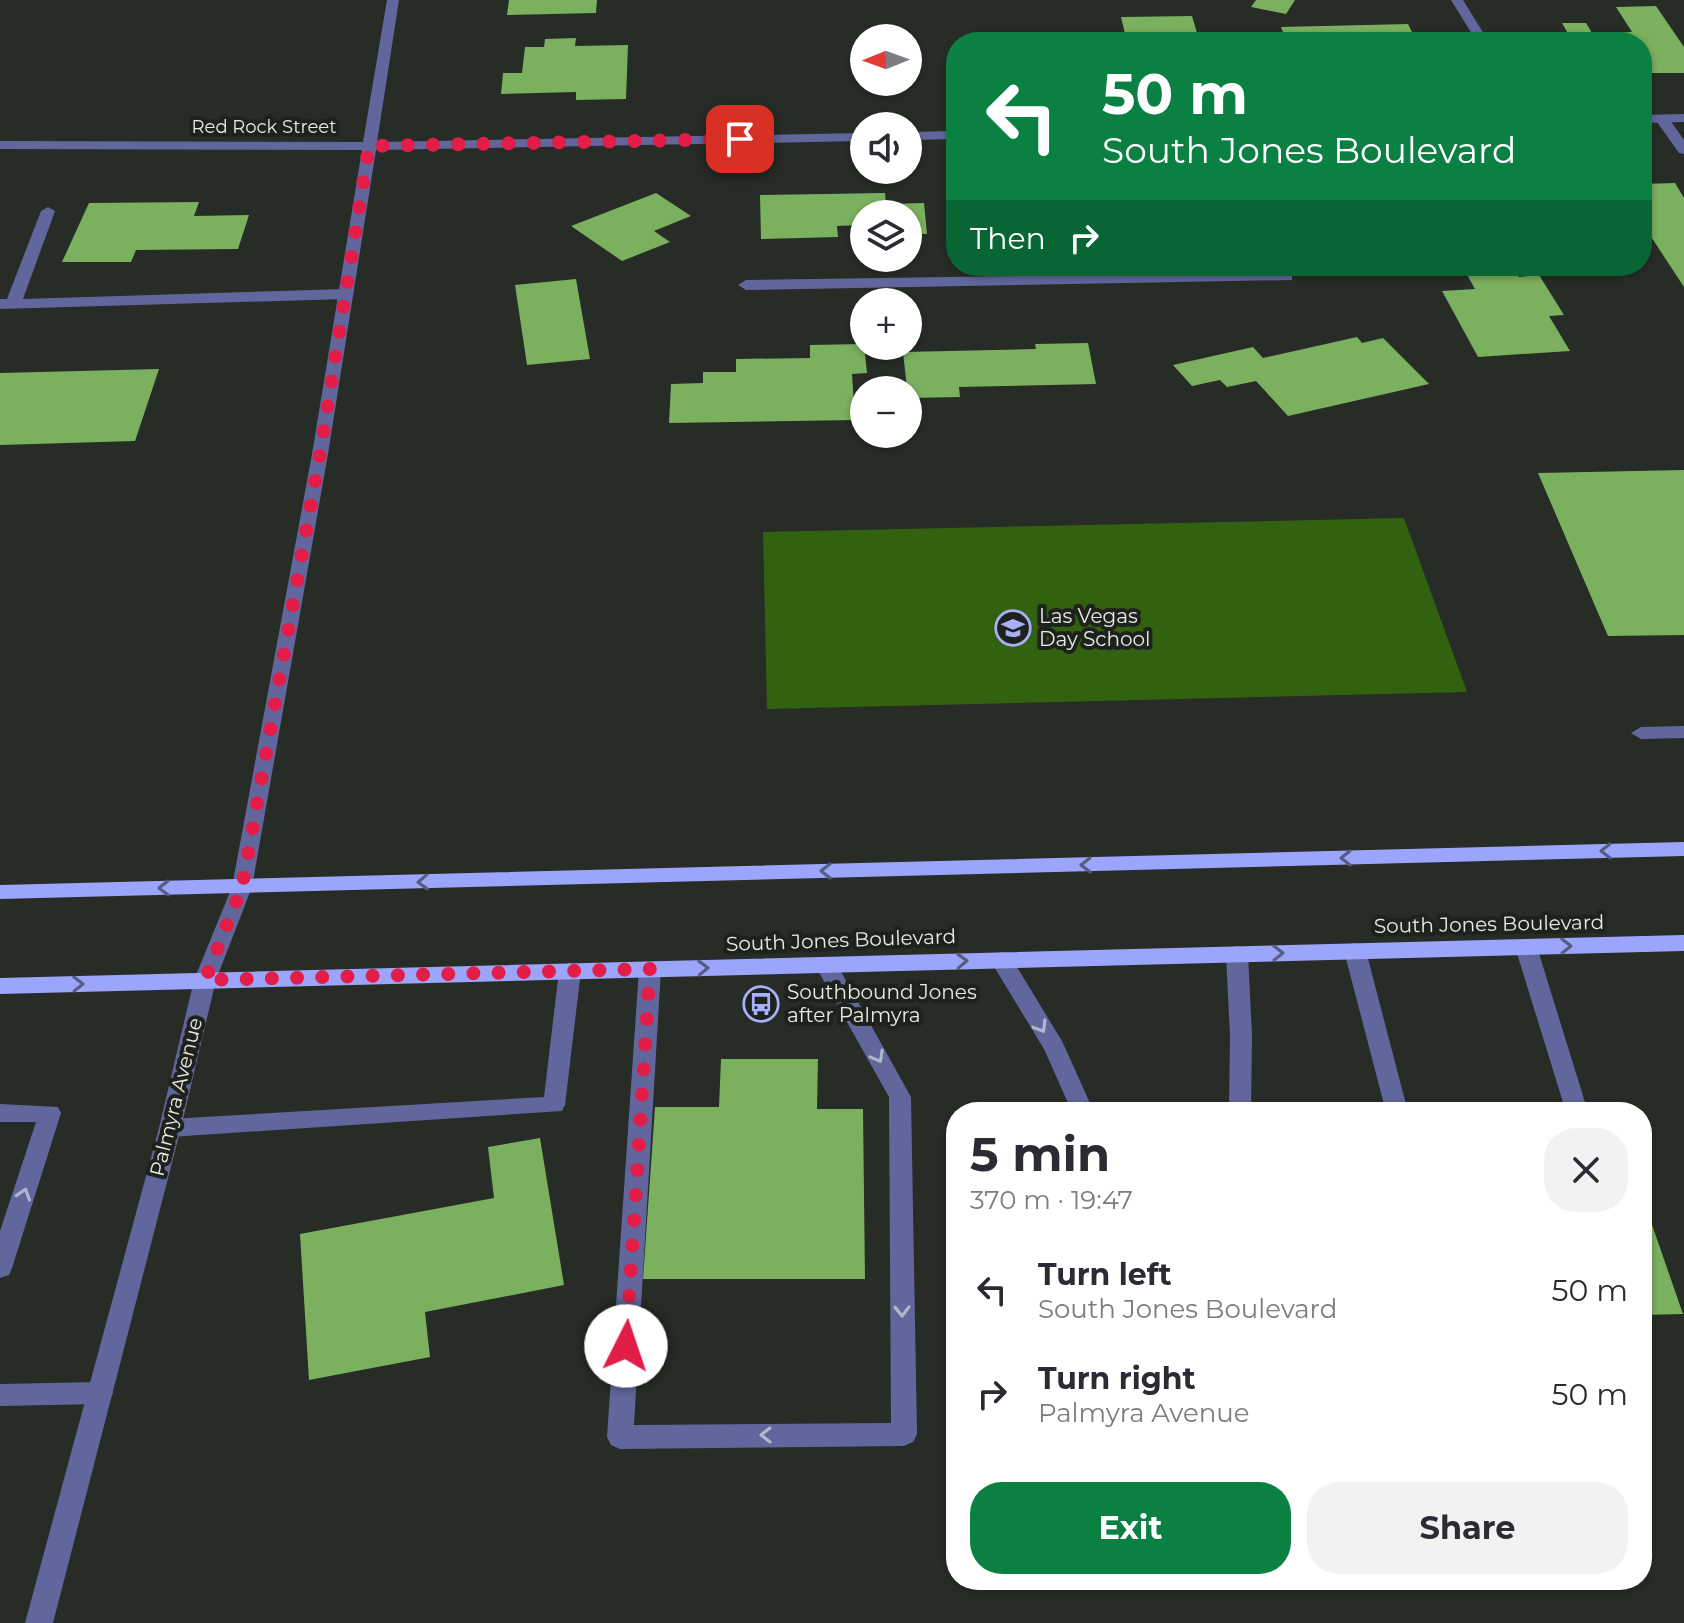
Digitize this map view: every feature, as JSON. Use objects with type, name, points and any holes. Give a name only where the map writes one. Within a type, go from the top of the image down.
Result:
[{"type":"main road","points":[[0,892],[1684,849]]},
{"type":"main road","name":"South Jones Boulevard","points":[[0,986],[1684,943]]},
{"type":"street","name":"Palmyra Avenue","points":[[39,1623],[170,1128],[205,980],[242,887],[346,294],[393,0]]},
{"type":"street","points":[[1457,0],[1477,32]]},
{"type":"street","points":[[1652,119],[1684,118]]},
{"type":"street","points":[[1662,119],[1684,150]]},
{"type":"street","points":[[922,136],[946,135]]},
{"type":"street","name":"Red Rock Street","points":[[0,145],[369,146],[850,137]]},
{"type":"street","points":[[48,211],[7,304],[346,294]]},
{"type":"street","points":[[746,285],[970,276]]},
{"type":"street","points":[[1198,276],[1287,277]]},
{"type":"street","points":[[1641,733],[1684,732]]},
{"type":"street","points":[[1526,947],[1574,1102]]},
{"type":"street","points":[[1355,951],[1394,1102]]},
{"type":"street","points":[[1237,954],[1240,1102]]},
{"type":"street","points":[[1001,960],[1054,1047],[1079,1102]]},
{"type":"street","points":[[650,969],[620,1437],[904,1434],[900,1097],[826,965]]},
{"type":"street","points":[[170,1128],[554,1105],[570,971]]},
{"type":"street","points":[[0,1113],[50,1113],[0,1268]]},
{"type":"street","points":[[0,1395],[100,1393]]},
{"type":"green space","points":[[1404,518],[1467,692],[767,709],[763,532]]},
{"type":"building","points":[[509,0],[597,0],[596,13],[507,15]]},
{"type":"building","points":[[1256,0],[1295,0],[1286,14],[1251,7]]},
{"type":"building","points":[[1656,6],[1684,47],[1684,73],[1652,73],[1652,32],[1632,32],[1616,7]]},
{"type":"building","points":[[1192,16],[1197,32],[1125,32],[1121,17]]},
{"type":"building","points":[[1562,23],[1586,23],[1591,32],[1567,32]]},
{"type":"building","points":[[1408,24],[1412,32],[1283,32],[1281,27]]},
{"type":"building","points":[[576,38],[575,46],[628,45],[626,99],[576,100],[576,92],[501,94],[503,73],[522,73],[525,47],[544,47],[545,39]]},
{"type":"building","points":[[1675,183],[1684,198],[1684,287],[1652,238],[1652,184]]},
{"type":"building","points":[[656,193],[691,216],[654,231],[670,242],[622,261],[571,226]]},
{"type":"building","points":[[885,193],[886,200],[850,200],[850,226],[837,226],[838,237],[761,239],[760,195]]},
{"type":"building","points":[[199,202],[194,216],[249,215],[238,249],[136,250],[131,262],[62,262],[89,203]]},
{"type":"building","points":[[922,203],[924,203],[927,234],[922,234]]},
{"type":"building","points":[[1468,276],[1540,276],[1564,315],[1549,316],[1570,351],[1478,357],[1442,291],[1475,289]]},
{"type":"building","points":[[576,279],[590,359],[527,365],[515,285]]},
{"type":"building","points":[[1357,337],[1362,343],[1383,338],[1429,384],[1288,416],[1256,381],[1227,387],[1220,380],[1192,386],[1173,365],[1253,347],[1263,358]]},
{"type":"building","points":[[1088,343],[1096,384],[959,387],[960,397],[922,398],[922,376],[906,376],[904,360],[922,360],[922,352],[1036,349],[1035,344]]},
{"type":"building","points":[[850,344],[850,360],[866,360],[867,373],[850,376],[850,420],[669,423],[671,384],[703,383],[703,372],[736,372],[736,359],[810,358],[810,345]]},
{"type":"building","points":[[159,369],[135,441],[0,445],[0,373]]},
{"type":"building","points":[[1684,470],[1684,635],[1608,636],[1538,473]]},
{"type":"building","points":[[721,1059],[818,1059],[817,1109],[863,1109],[865,1279],[643,1279],[655,1107],[719,1107]]},
{"type":"building","points":[[540,1138],[564,1285],[425,1312],[430,1357],[309,1380],[300,1234],[494,1198],[488,1147]]},
{"type":"building","points":[[1652,1225],[1683,1314],[1652,1315]]},
{"type":"place","name":"Las Vegas Day School","points":[[1013,628]]},
{"type":"place","name":"Southbound Jones after Palmyra","points":[[761,1004]]},
{"type":"route","points":[[626,1346],[650,969],[205,980],[242,887],[320,454],[369,146],[740,139]]}]
